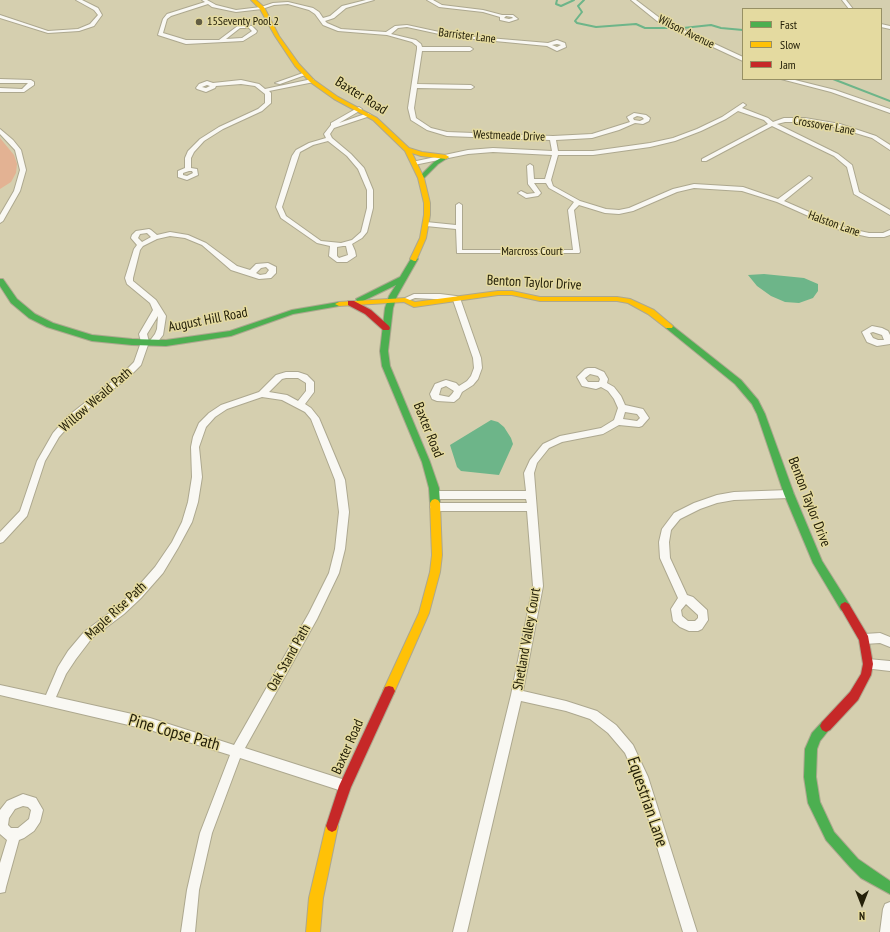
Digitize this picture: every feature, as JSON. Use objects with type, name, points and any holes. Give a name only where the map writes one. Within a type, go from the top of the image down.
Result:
[{"type":"main road","name":"Baxter Road","points":[[253,0],[265,8],[277,36],[312,82],[336,98],[368,115],[388,130],[407,149],[421,178],[427,203],[426,224],[419,249],[391,301],[386,328],[384,351],[386,366],[426,462],[434,488],[437,555],[435,572],[424,613],[345,786],[333,823],[316,898],[313,932]]},
{"type":"main road","points":[[407,149],[421,154],[446,157]]},
{"type":"main road","points":[[421,178],[436,163],[446,157]]},
{"type":"main road","points":[[351,303],[367,297],[402,279]]},
{"type":"main road","name":"August Hill Road","points":[[0,281],[14,301],[32,316],[50,325],[92,338],[114,341],[187,341],[231,332],[292,312],[351,303],[391,301]]},
{"type":"main road","name":"Benton Taylor Drive","points":[[391,301],[405,300],[414,305],[491,293],[512,293],[540,299],[617,299],[640,305],[665,323],[738,382],[748,392],[761,414],[789,494],[818,563],[864,639],[868,652],[866,675],[854,696],[816,736],[811,750],[810,777],[814,803],[830,836],[854,863],[866,873],[890,888]]},
{"type":"main road","points":[[351,303],[368,312],[386,328]]},
{"type":"street","points":[[0,16],[48,32],[80,30],[92,25],[97,21],[100,15],[96,9],[78,0]]},
{"type":"street","points":[[346,0],[353,5]]},
{"type":"street","points":[[322,20],[332,17],[344,8],[372,0]]},
{"type":"street","points":[[429,0],[440,6],[482,11],[502,16]]},
{"type":"street","name":"Wilson Avenue","points":[[633,0],[659,20],[742,59]]},
{"type":"street","points":[[844,0],[850,8]]},
{"type":"street","points":[[220,41],[239,26],[250,27],[255,31],[252,35],[243,39],[220,41],[186,42],[160,34],[165,19],[169,15],[205,1],[222,8],[236,11],[294,5],[311,9],[331,27],[340,30],[387,34],[414,41],[419,45],[420,49],[470,49]]},
{"type":"street","name":"Barrister Lane","points":[[387,34],[397,27],[407,26],[453,36],[549,45]]},
{"type":"street","name":"Westmeade Drive","points":[[420,49],[411,114],[413,119],[429,129],[447,134],[553,138],[555,153],[548,181]]},
{"type":"street","points":[[264,89],[305,74]]},
{"type":"street","points":[[788,80],[833,91],[890,111]]},
{"type":"street","points":[[0,81],[25,81],[31,82],[31,85],[24,90],[16,92],[0,90]]},
{"type":"street","points":[[188,169],[188,158],[191,151],[202,140],[210,134],[266,106],[270,97],[264,89],[250,83],[241,82],[213,84]]},
{"type":"street","points":[[264,89],[312,82]]},
{"type":"street","points":[[415,86],[472,87]]},
{"type":"street","points":[[414,163],[468,152],[493,150],[555,153],[621,150],[675,139],[699,130],[743,105]]},
{"type":"street","points":[[330,139],[311,144],[298,151],[294,156],[279,207],[284,217],[319,242],[334,246],[349,244],[360,237],[364,232],[370,208],[370,190],[361,168],[349,155],[330,139],[327,134],[334,122],[359,109]]},
{"type":"street","points":[[737,109],[740,113],[772,124],[826,149],[846,162],[852,170],[856,193],[890,213]]},
{"type":"street","points":[[332,127],[368,115]]},
{"type":"street","name":"Crossover Lane","points":[[704,160],[772,124],[784,120],[812,121],[840,126],[874,137],[890,148]]},
{"type":"street","points":[[553,138],[592,136],[617,129],[634,122]]},
{"type":"street","points":[[0,131],[11,140],[18,150],[22,161],[23,170],[17,191],[0,221]]},
{"type":"street","name":"Crossover Lane","points":[[880,141],[890,141]]},
{"type":"street","points":[[521,193],[526,196],[531,196],[538,193],[531,184],[530,166]]},
{"type":"street","points":[[531,180],[548,181],[551,187],[578,202],[605,211],[626,211],[675,190],[694,186],[743,189],[779,201],[809,178]]},
{"type":"street","name":"Halston Lane","points":[[779,201],[804,213],[852,232],[869,235],[884,235],[890,232]]},
{"type":"street","name":"Marcross Court","points":[[459,206],[459,252],[577,252],[571,210],[578,202]]},
{"type":"street","points":[[426,224],[459,227]]},
{"type":"street","points":[[141,245],[134,238],[134,235],[138,232],[149,231],[155,238]]},
{"type":"street","points":[[157,310],[143,334],[149,342],[159,335],[162,316],[153,302],[130,282],[129,278],[138,249],[141,245],[155,238],[170,234],[186,236],[204,244],[234,268],[251,273]]},
{"type":"street","points":[[334,246],[333,256],[337,260],[344,260],[352,256],[352,251],[349,244]]},
{"type":"street","points":[[456,298],[477,358],[478,368],[476,377],[458,390]]},
{"type":"street","name":"Willow Weald Path","points":[[0,539],[24,513],[41,461],[56,435],[71,418],[127,374],[138,363],[149,342]]},
{"type":"street","points":[[262,394],[274,380],[279,377],[286,375],[298,375],[304,377],[310,382],[311,387],[310,392],[300,404]]},
{"type":"street","points":[[602,384],[611,389],[618,398],[622,408],[618,422],[639,424],[645,418],[640,411],[622,408]]},
{"type":"street","name":"Maple Rise Path","points":[[49,700],[62,671],[72,655],[88,635],[120,611],[137,595],[159,570],[175,545],[187,522],[193,502],[197,477],[195,447],[202,425],[212,415],[224,407],[245,399],[262,394],[284,397]]},
{"type":"street","name":"Oak Stand Path","points":[[188,932],[193,890],[206,833],[237,751],[313,616],[334,573],[340,549],[344,512],[340,480],[315,418],[300,404],[284,397]]},
{"type":"street","name":"Shetland Valley Court","points":[[460,932],[517,695],[538,586],[529,474],[532,462],[546,446],[560,439],[603,430],[618,422]]},
{"type":"street","points":[[435,495],[530,494]]},
{"type":"street","points":[[684,599],[665,558],[664,542],[667,529],[677,516],[697,506],[728,497],[789,494]]},
{"type":"street","points":[[435,507],[531,507]]},
{"type":"street","points":[[864,639],[880,638],[890,642]]},
{"type":"street","points":[[868,664],[890,666]]},
{"type":"street","name":"Pine Copse Path","points":[[0,690],[150,724],[345,786]]},
{"type":"street","name":"Equestrian Lane","points":[[517,695],[566,706],[594,715],[612,729],[629,749],[642,777],[690,932]]},
{"type":"street","points":[[0,887],[14,835]]},
{"type":"street","points":[[887,932],[890,909]]},
{"type":"shaded area","points":[[0,138],[14,155],[17,164],[16,173],[11,182],[0,189]]},
{"type":"shaded area","points":[[764,274],[804,278],[818,284],[818,291],[813,298],[799,303],[785,302],[771,296],[757,286],[748,275]]},
{"type":"shaded area","points":[[491,420],[498,422],[504,427],[513,444],[499,475],[461,471],[457,467],[450,445]]},
{"type":"waterway","points":[[557,0],[556,4],[561,6],[574,0]]},
{"type":"waterway","points":[[584,0],[578,6],[582,12],[575,21],[577,23],[596,27],[636,24],[645,28],[668,28]]},
{"type":"waterway","points":[[683,28],[711,25],[721,28],[742,30]]},
{"type":"waterway","points":[[836,80],[890,101]]},
{"type":"traffic: fast","points":[[421,178],[436,163],[446,157]]},
{"type":"traffic: fast","points":[[414,259],[393,296],[389,308],[384,351],[386,366],[426,462],[434,488],[435,503]]},
{"type":"traffic: fast","points":[[360,299],[402,279]]},
{"type":"traffic: fast","points":[[0,281],[14,301],[32,316],[50,325],[92,338],[132,342],[166,343],[231,333],[292,312],[339,304]]},
{"type":"traffic: fast","points":[[669,326],[738,382],[755,402],[761,414],[789,494],[818,563],[845,607]]},
{"type":"traffic: fast","points":[[826,726],[816,737],[811,749],[810,777],[814,803],[830,836],[854,863],[866,873],[890,888]]},
{"type":"traffic: slow","points":[[253,0],[262,8],[277,36],[297,65],[312,81],[336,98],[375,119],[408,150],[421,178],[427,203],[427,215],[423,238],[414,259]]},
{"type":"traffic: slow","points":[[407,149],[421,154],[446,157]]},
{"type":"traffic: slow","points":[[339,304],[405,300],[414,305],[498,293],[512,293],[540,299],[617,299],[630,301],[651,312],[669,326]]},
{"type":"traffic: slow","points":[[389,691],[424,613],[435,572],[437,555],[435,503]]},
{"type":"traffic: slow","points":[[313,932],[316,898],[332,826]]},
{"type":"traffic: jam","points":[[351,303],[368,312],[386,328]]},
{"type":"traffic: jam","points":[[826,726],[854,696],[866,675],[868,664],[864,639],[845,607]]},
{"type":"traffic: jam","points":[[332,826],[345,786],[389,691]]},
{"type":"place","name":"15Seventy Pool 2","points":[[199,22]]}]
